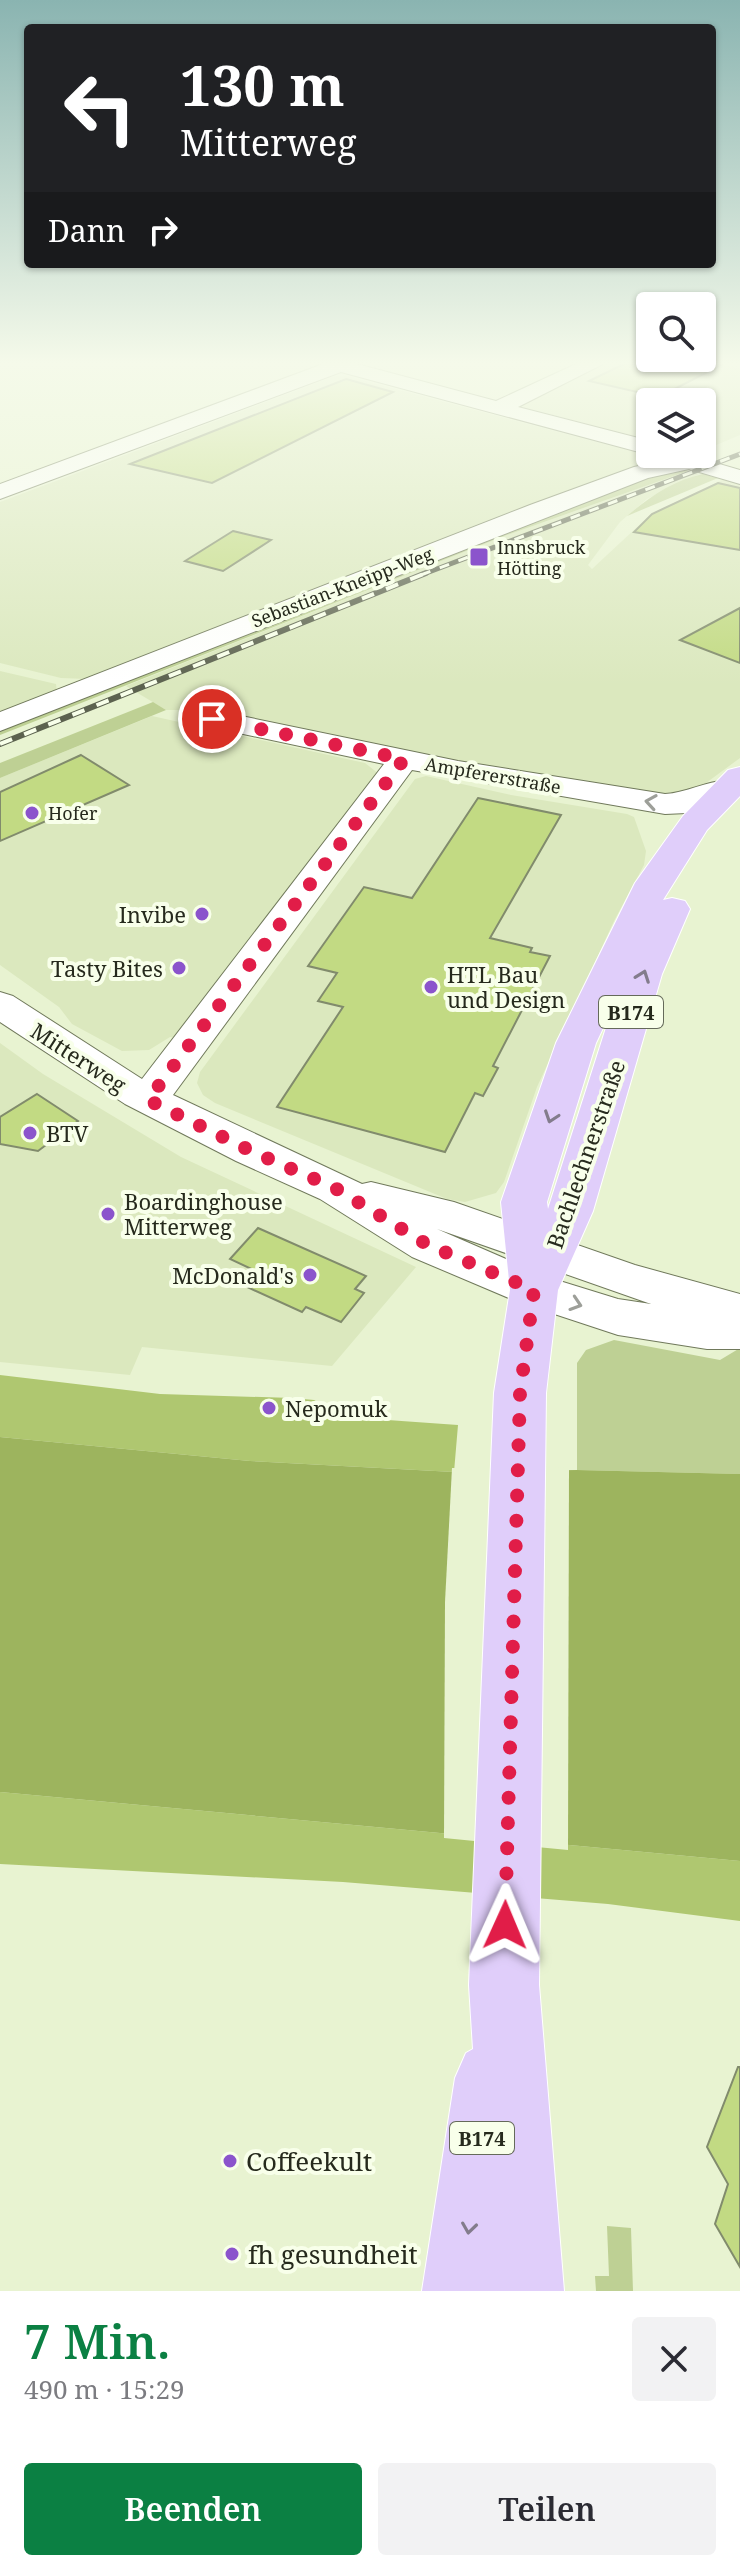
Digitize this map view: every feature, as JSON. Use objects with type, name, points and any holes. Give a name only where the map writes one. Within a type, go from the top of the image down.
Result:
[{"type":"main road","name":"Bachlechnerstraße","points":[[538,1264],[587,1160],[643,974],[681,890],[735,792]]},
{"type":"main road","name":"Bachlechnerstraße","points":[[538,1264],[524,1202],[576,1043],[653,883],[674,850],[735,792]]},
{"type":"main road","name":"B174","points":[[525,2291],[504,1985],[520,1393],[538,1264]]},
{"type":"main road","name":"B174","points":[[461,2291],[504,1985]]},
{"type":"street","points":[[7,484],[43,471]]},
{"type":"street","name":"Sebastian-Kneipp-Weg","points":[[0,722],[538,510],[645,471]]},
{"type":"street","name":"Ampfererstraße","points":[[212,719],[404,759],[665,804],[687,803],[735,792]]},
{"type":"street","points":[[148,1100],[404,759]]},
{"type":"street","name":"Mitterweg","points":[[0,1004],[98,1071],[148,1100],[335,1188],[418,1240],[538,1264]]},
{"type":"street","points":[[538,1264],[740,1312]]},
{"type":"street","points":[[538,1264],[618,1317],[707,1331],[740,1331]]},
{"type":"shaded area","points":[[83,471],[636,471],[87,679],[61,678],[0,663],[0,502]]},
{"type":"shaded area","points":[[656,471],[688,471],[507,535],[0,735],[0,728]]},
{"type":"shaded area","points":[[688,471],[699,474],[647,499],[620,522],[588,565],[592,569],[651,514],[724,479],[740,483],[740,758],[691,794],[677,797],[415,758],[189,710],[166,710],[126,686],[507,535]]},
{"type":"shaded area","points":[[703,474],[718,478],[627,516],[662,490]]},
{"type":"shaded area","points":[[0,671],[56,684],[57,692],[0,714]]},
{"type":"shaded area","points":[[153,702],[166,710],[0,778],[0,763]]},
{"type":"shaded area","points":[[152,716],[365,763],[379,774],[175,1038],[170,1037],[149,1050],[122,1051],[72,1024],[59,1007],[0,965],[0,778]]},
{"type":"shaded area","points":[[426,776],[511,795],[627,814],[634,817],[646,851],[644,865],[614,921],[537,1087],[504,1182],[496,1193],[465,1202],[447,1199],[215,1103],[203,1095],[197,1083],[200,1072],[415,779]]},
{"type":"shaded area","points":[[0,1043],[43,1074],[181,1157],[416,1267],[332,1366],[142,1347],[130,1375],[0,1362]]},
{"type":"shaded area","points":[[614,1340],[720,1360],[740,1348],[740,1474],[577,1470],[577,1363],[586,1350]]},
{"type":"shaded area","points":[[0,1375],[160,1394],[314,1400],[345,1417],[458,1425],[454,1472],[250,1461],[0,1437]]},
{"type":"shaded area","points":[[0,1437],[250,1461],[454,1472],[577,1470],[740,1474],[740,1861],[0,1792]]},
{"type":"shaded area","points":[[0,1792],[740,1861],[740,1921],[608,1904],[343,1882],[0,1864]]},
{"type":"shaded area","points":[[607,2226],[631,2228],[633,2291],[596,2291],[595,2276],[609,2276]]},
{"type":"pier","points":[[569,1467],[568,1850],[444,1838],[445,1602],[452,1468]]},
{"type":"building","points":[[160,471],[236,471],[212,483]]},
{"type":"building","points":[[718,483],[740,488],[740,550],[634,532],[652,514]]},
{"type":"building","points":[[233,531],[271,540],[223,571],[185,561]]},
{"type":"building","points":[[740,608],[740,663],[680,640]]},
{"type":"building","name":"Hofer","points":[[81,755],[129,785],[0,841],[0,792]]},
{"type":"building","name":"HTL Bau und Design","points":[[478,798],[561,815],[490,938],[532,948],[530,952],[550,956],[493,1066],[498,1068],[483,1096],[475,1093],[445,1152],[277,1107],[343,1007],[318,1001],[337,973],[308,966],[364,887],[412,898]]},
{"type":"building","name":"BTV","points":[[37,1094],[78,1121],[38,1151],[0,1144],[0,1117]]},
{"type":"building","name":"McDonald's","points":[[258,1228],[366,1276],[355,1289],[364,1293],[341,1322],[306,1307],[302,1312],[247,1287],[260,1273],[230,1259]]},
{"type":"building","points":[[738,2067],[740,2267],[715,2224],[728,2184],[707,2147]]},
{"type":"railway","points":[[421,575],[695,471]]},
{"type":"railway","points":[[421,575],[426,573]]},
{"type":"railway","points":[[0,744],[421,575]]},
{"type":"place","name":"Innsbruck Hötting","points":[[479,557]]},
{"type":"place","name":"Hofer","points":[[32,813]]},
{"type":"place","name":"Invibe","points":[[202,914]]},
{"type":"place","name":"Tasty Bites","points":[[179,968]]},
{"type":"place","name":"HTL Bau und Design","points":[[431,987]]},
{"type":"place","name":"BTV","points":[[30,1133]]},
{"type":"place","name":"Boardinghouse Mitterweg","points":[[108,1214]]},
{"type":"place","name":"McDonald's","points":[[310,1275]]},
{"type":"place","name":"Nepomuk","points":[[269,1408]]},
{"type":"place","name":"Coffeekult","points":[[230,2161]]},
{"type":"place","name":"fh gesundheit","points":[[232,2254]]},
{"type":"route","points":[[212,719],[404,759],[148,1100],[210,1132],[335,1188],[428,1245],[534,1290],[520,1393],[505,1925]]}]
